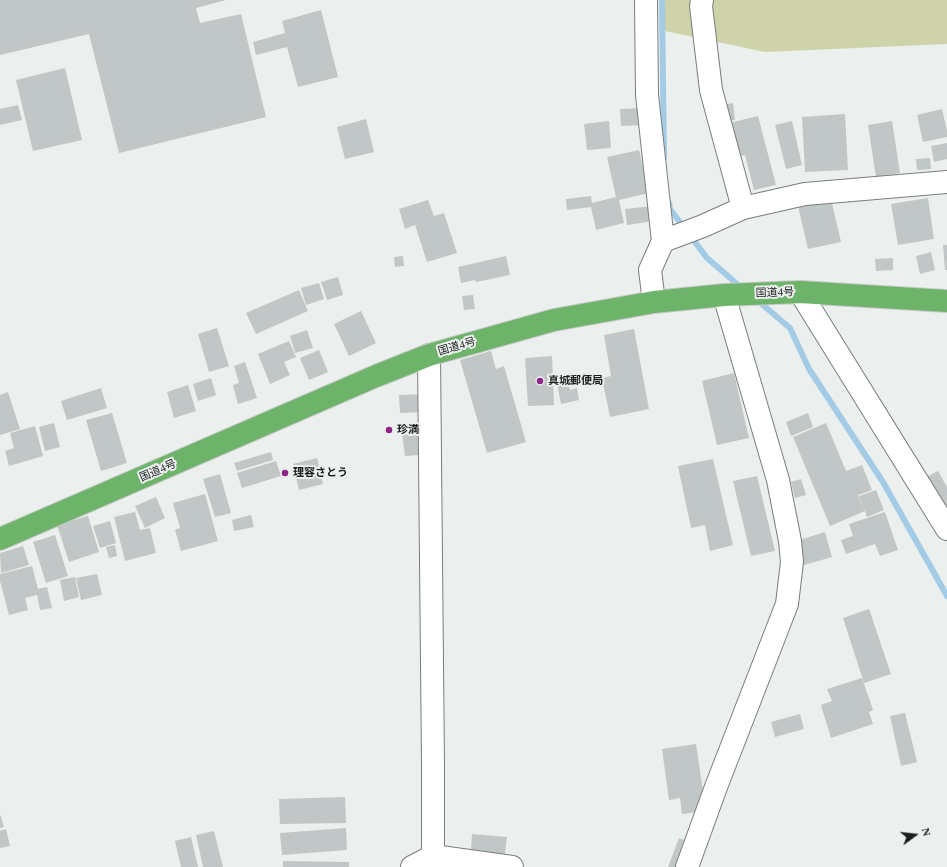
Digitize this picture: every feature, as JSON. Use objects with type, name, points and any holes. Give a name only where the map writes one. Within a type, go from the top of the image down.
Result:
[{"type":"highway","name":"国道4号","points":[[0,539],[369,379],[429,355],[554,320],[654,302],[728,295],[790,292],[947,301]]},
{"type":"street","points":[[646,0],[647,95],[669,239]]},
{"type":"street","points":[[702,0],[711,90],[743,208]]},
{"type":"street","points":[[654,302],[650,270],[669,239],[743,208],[805,194],[947,182]]},
{"type":"street","points":[[790,292],[947,529]]},
{"type":"street","points":[[687,867],[716,787],[787,604],[792,562],[790,541],[778,480],[728,295]]},
{"type":"street","points":[[429,355],[433,856]]},
{"type":"street","points":[[412,867],[433,856],[512,867]]},
{"type":"green space","points":[[664,0],[947,0],[947,44],[765,52],[665,31]]},
{"type":"building","points":[[0,0],[226,0],[196,8],[200,23],[241,14],[266,117],[119,153],[89,34],[0,55]]},
{"type":"building","points":[[321,10],[338,77],[298,87],[287,47],[256,55],[253,42],[285,33],[282,21]]},
{"type":"building","points":[[65,68],[82,140],[33,151],[16,80]]},
{"type":"building","points":[[733,103],[735,120],[724,122],[722,105]]},
{"type":"building","points":[[18,105],[22,120],[0,125],[0,109]]},
{"type":"building","points":[[642,108],[643,125],[621,126],[620,109]]},
{"type":"building","points":[[942,109],[947,137],[923,142],[917,115]]},
{"type":"building","points":[[845,114],[848,170],[805,172],[802,117]]},
{"type":"building","points":[[758,116],[776,185],[754,190],[745,155],[738,156],[729,123]]},
{"type":"building","points":[[366,119],[374,152],[345,159],[337,127]]},
{"type":"building","points":[[609,121],[611,148],[587,150],[584,124]]},
{"type":"building","points":[[792,121],[802,165],[786,169],[775,125]]},
{"type":"building","points":[[892,121],[900,173],[876,177],[868,125]]},
{"type":"building","points":[[947,143],[947,159],[934,162],[931,146]]},
{"type":"building","points":[[639,150],[649,193],[619,200],[624,223],[596,230],[591,207],[567,210],[566,199],[591,196],[592,203],[616,197],[607,157]]},
{"type":"building","points":[[930,158],[931,169],[917,170],[916,159]]},
{"type":"building","points":[[928,198],[934,239],[898,245],[891,204]]},
{"type":"building","points":[[831,199],[841,242],[808,249],[798,206]]},
{"type":"building","points":[[428,200],[434,216],[444,213],[457,253],[427,262],[415,225],[405,229],[399,209]]},
{"type":"building","points":[[652,206],[654,221],[627,225],[625,209]]},
{"type":"building","points":[[943,245],[947,245],[947,270],[945,270]]},
{"type":"building","points":[[931,252],[935,270],[920,274],[916,256]]},
{"type":"building","points":[[403,256],[404,266],[395,267],[394,257]]},
{"type":"building","points":[[506,256],[510,275],[476,282],[475,280],[461,283],[458,267]]},
{"type":"building","points":[[893,258],[893,270],[876,271],[875,259]]},
{"type":"building","points":[[338,277],[343,295],[327,300],[321,282]]},
{"type":"building","points":[[319,283],[324,299],[306,305],[301,288]]},
{"type":"building","points":[[299,290],[308,311],[256,334],[246,313]]},
{"type":"building","points":[[473,295],[475,309],[464,310],[462,296]]},
{"type":"building","points":[[361,311],[376,343],[349,356],[334,324]]},
{"type":"building","points":[[217,328],[229,366],[209,372],[198,334]]},
{"type":"building","points":[[634,329],[649,409],[610,417],[602,378],[611,376],[604,335]]},
{"type":"building","points":[[307,330],[313,348],[295,353],[290,336]]},
{"type":"building","points":[[289,341],[296,357],[284,362],[290,375],[270,384],[258,354]]},
{"type":"building","points":[[319,350],[328,372],[309,380],[300,358]]},
{"type":"building","points":[[491,351],[496,369],[504,366],[526,442],[487,453],[460,360]]},
{"type":"building","points":[[552,356],[554,405],[528,406],[525,358]]},
{"type":"building","points":[[245,362],[257,398],[238,404],[233,385],[239,383],[234,366]]},
{"type":"building","points":[[734,373],[749,438],[717,445],[702,381]]},
{"type":"building","points":[[567,377],[570,390],[577,388],[579,400],[561,404],[556,379]]},
{"type":"building","points":[[211,378],[216,395],[198,401],[193,384]]},
{"type":"building","points":[[188,385],[196,411],[174,418],[167,392]]},
{"type":"building","points":[[101,388],[107,408],[67,420],[61,401]]},
{"type":"building","points":[[8,392],[20,429],[0,435],[0,395]]},
{"type":"building","points":[[426,394],[426,412],[400,413],[399,395]]},
{"type":"building","points":[[112,413],[127,463],[101,471],[86,420]]},
{"type":"building","points":[[808,413],[813,427],[791,436],[786,422]]},
{"type":"building","points":[[430,422],[433,454],[405,456],[401,425]]},
{"type":"building","points":[[54,423],[60,447],[45,451],[39,427]]},
{"type":"building","points":[[826,423],[846,471],[862,465],[872,490],[858,495],[863,509],[859,496],[876,490],[884,510],[867,517],[865,511],[830,526],[793,437]]},
{"type":"building","points":[[35,426],[43,456],[9,466],[5,451],[14,448],[10,433]]},
{"type":"building","points":[[271,452],[273,460],[237,471],[234,463]]},
{"type":"building","points":[[317,458],[323,484],[299,490],[293,464]]},
{"type":"building","points":[[713,459],[733,545],[710,551],[705,525],[691,528],[678,466]]},
{"type":"building","points":[[276,461],[281,476],[242,488],[237,473]]},
{"type":"building","points":[[938,471],[947,487],[947,505],[943,507],[926,477]]},
{"type":"building","points":[[220,474],[231,513],[215,517],[203,479]]},
{"type":"building","points":[[757,476],[775,551],[751,556],[733,481]]},
{"type":"building","points":[[801,479],[806,495],[795,498],[791,482]]},
{"type":"building","points":[[205,494],[218,541],[181,551],[175,530],[180,528],[173,503]]},
{"type":"building","points":[[156,497],[165,518],[145,528],[135,506]]},
{"type":"building","points":[[135,512],[140,530],[150,528],[156,553],[125,561],[114,517]]},
{"type":"building","points":[[885,512],[898,550],[880,556],[875,544],[846,554],[841,540],[853,536],[849,524]]},
{"type":"building","points":[[251,515],[254,527],[234,531],[232,520]]},
{"type":"building","points":[[88,516],[99,552],[69,562],[57,525]]},
{"type":"building","points":[[110,521],[116,543],[100,548],[93,526]]},
{"type":"building","points":[[825,532],[832,557],[797,567],[790,543]]},
{"type":"building","points":[[55,535],[68,576],[46,583],[33,542]]},
{"type":"building","points":[[115,545],[117,556],[109,558],[106,547]]},
{"type":"building","points":[[23,546],[29,565],[1,573],[0,553]]},
{"type":"building","points":[[32,566],[38,589],[47,587],[52,608],[40,610],[37,595],[25,598],[28,610],[9,615],[0,581],[0,574]]},
{"type":"building","points":[[97,574],[102,595],[81,600],[76,578]]},
{"type":"building","points":[[75,577],[79,597],[64,601],[60,580]]},
{"type":"building","points":[[869,609],[891,674],[864,683],[843,618]]},
{"type":"building","points":[[862,678],[873,710],[869,712],[873,724],[831,738],[821,705],[832,701],[827,689]]},
{"type":"building","points":[[905,713],[917,762],[901,766],[890,716]]},
{"type":"building","points":[[800,714],[804,729],[775,737],[771,722]]},
{"type":"building","points":[[696,744],[706,811],[682,814],[680,798],[669,800],[662,749]]},
{"type":"building","points":[[345,797],[346,823],[280,824],[279,799]]},
{"type":"building","points":[[0,814],[4,827],[0,828]]},
{"type":"building","points":[[346,828],[347,850],[282,855],[280,833]]},
{"type":"building","points":[[6,829],[10,846],[0,848],[0,831]]},
{"type":"building","points":[[214,831],[223,867],[203,867],[196,835]]},
{"type":"building","points":[[472,834],[507,837],[505,854],[471,850]]},
{"type":"building","points":[[191,837],[198,867],[181,867],[175,841]]},
{"type":"building","points":[[679,838],[691,843],[681,867],[668,867]]},
{"type":"building","points":[[283,861],[349,862],[349,867],[283,867]]},
{"type":"waterway","points":[[662,0],[664,158]]},
{"type":"waterway","points":[[669,203],[670,209],[707,258],[743,289]]},
{"type":"waterway","points":[[757,300],[790,328],[809,369],[883,482],[947,596]]},
{"type":"place","name":"真城郵便局","points":[[540,381]]},
{"type":"place","name":"珍満","points":[[389,430]]},
{"type":"place","name":"理容さとう","points":[[285,473]]}]
